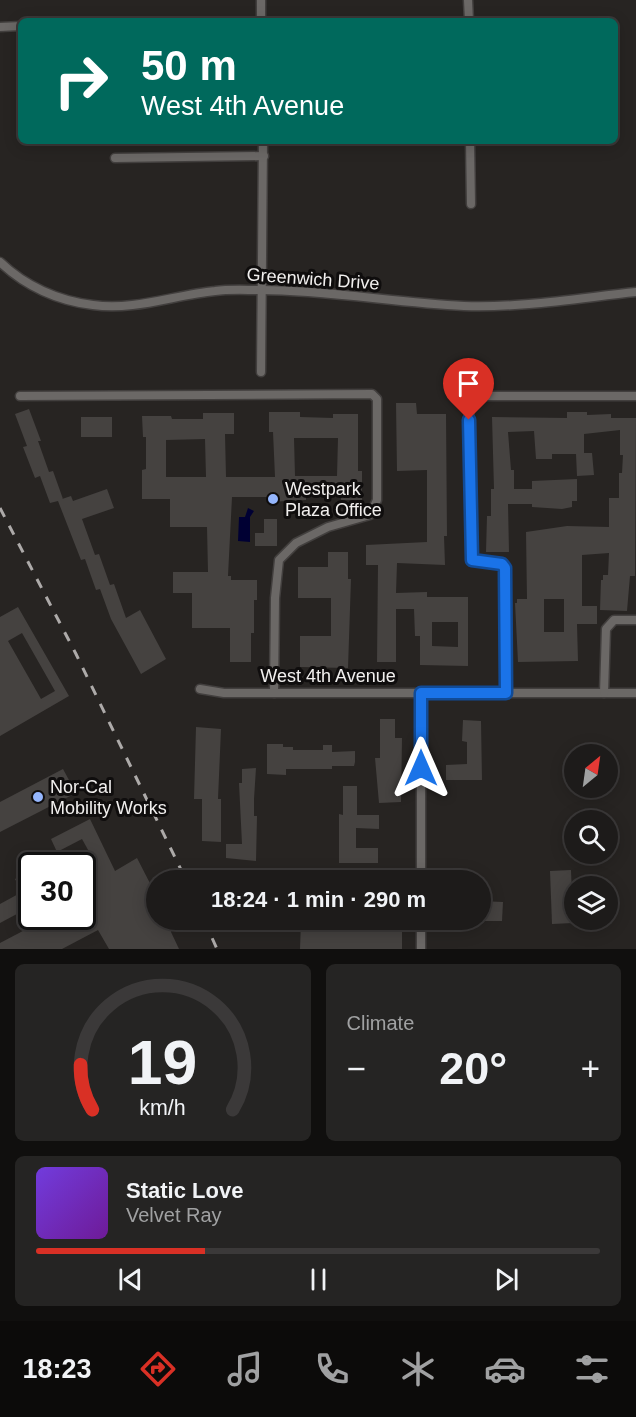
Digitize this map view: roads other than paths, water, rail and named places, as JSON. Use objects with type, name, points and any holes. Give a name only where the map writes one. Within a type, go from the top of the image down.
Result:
[{"type":"street","points":[[261,0],[261,18]]},
{"type":"street","points":[[468,0],[469,18]]},
{"type":"street","points":[[0,27],[18,26]]},
{"type":"street","points":[[261,372],[263,144]]},
{"type":"street","points":[[470,144],[471,204]]},
{"type":"street","points":[[115,158],[264,156]]},
{"type":"street","name":"Greenwich Drive","points":[[0,262],[11,273],[40,290],[66,300],[94,306],[129,305],[214,291],[262,290],[341,294],[411,303],[467,306],[518,304],[636,292]]},
{"type":"street","points":[[20,396],[372,394],[376,399],[377,500],[370,515],[328,527],[296,543],[279,560],[274,598],[274,693]]},
{"type":"street","points":[[506,693],[505,568],[502,564],[472,560],[469,396],[636,396]]},
{"type":"street","points":[[604,693],[606,629],[614,620],[636,620]]},
{"type":"street","name":"West 4th Avenue","points":[[200,689],[224,693],[636,693]]},
{"type":"street","points":[[421,693],[421,870]]},
{"type":"street","points":[[421,930],[421,949]]},
{"type":"railway","points":[[0,508],[76,654],[181,870]]},
{"type":"railway","points":[[208,930],[217,949]]},
{"type":"place","name":"Westpark Plaza Office","points":[[273,499]]},
{"type":"place","name":"Nor-Cal Mobility Works","points":[[38,797]]}]
